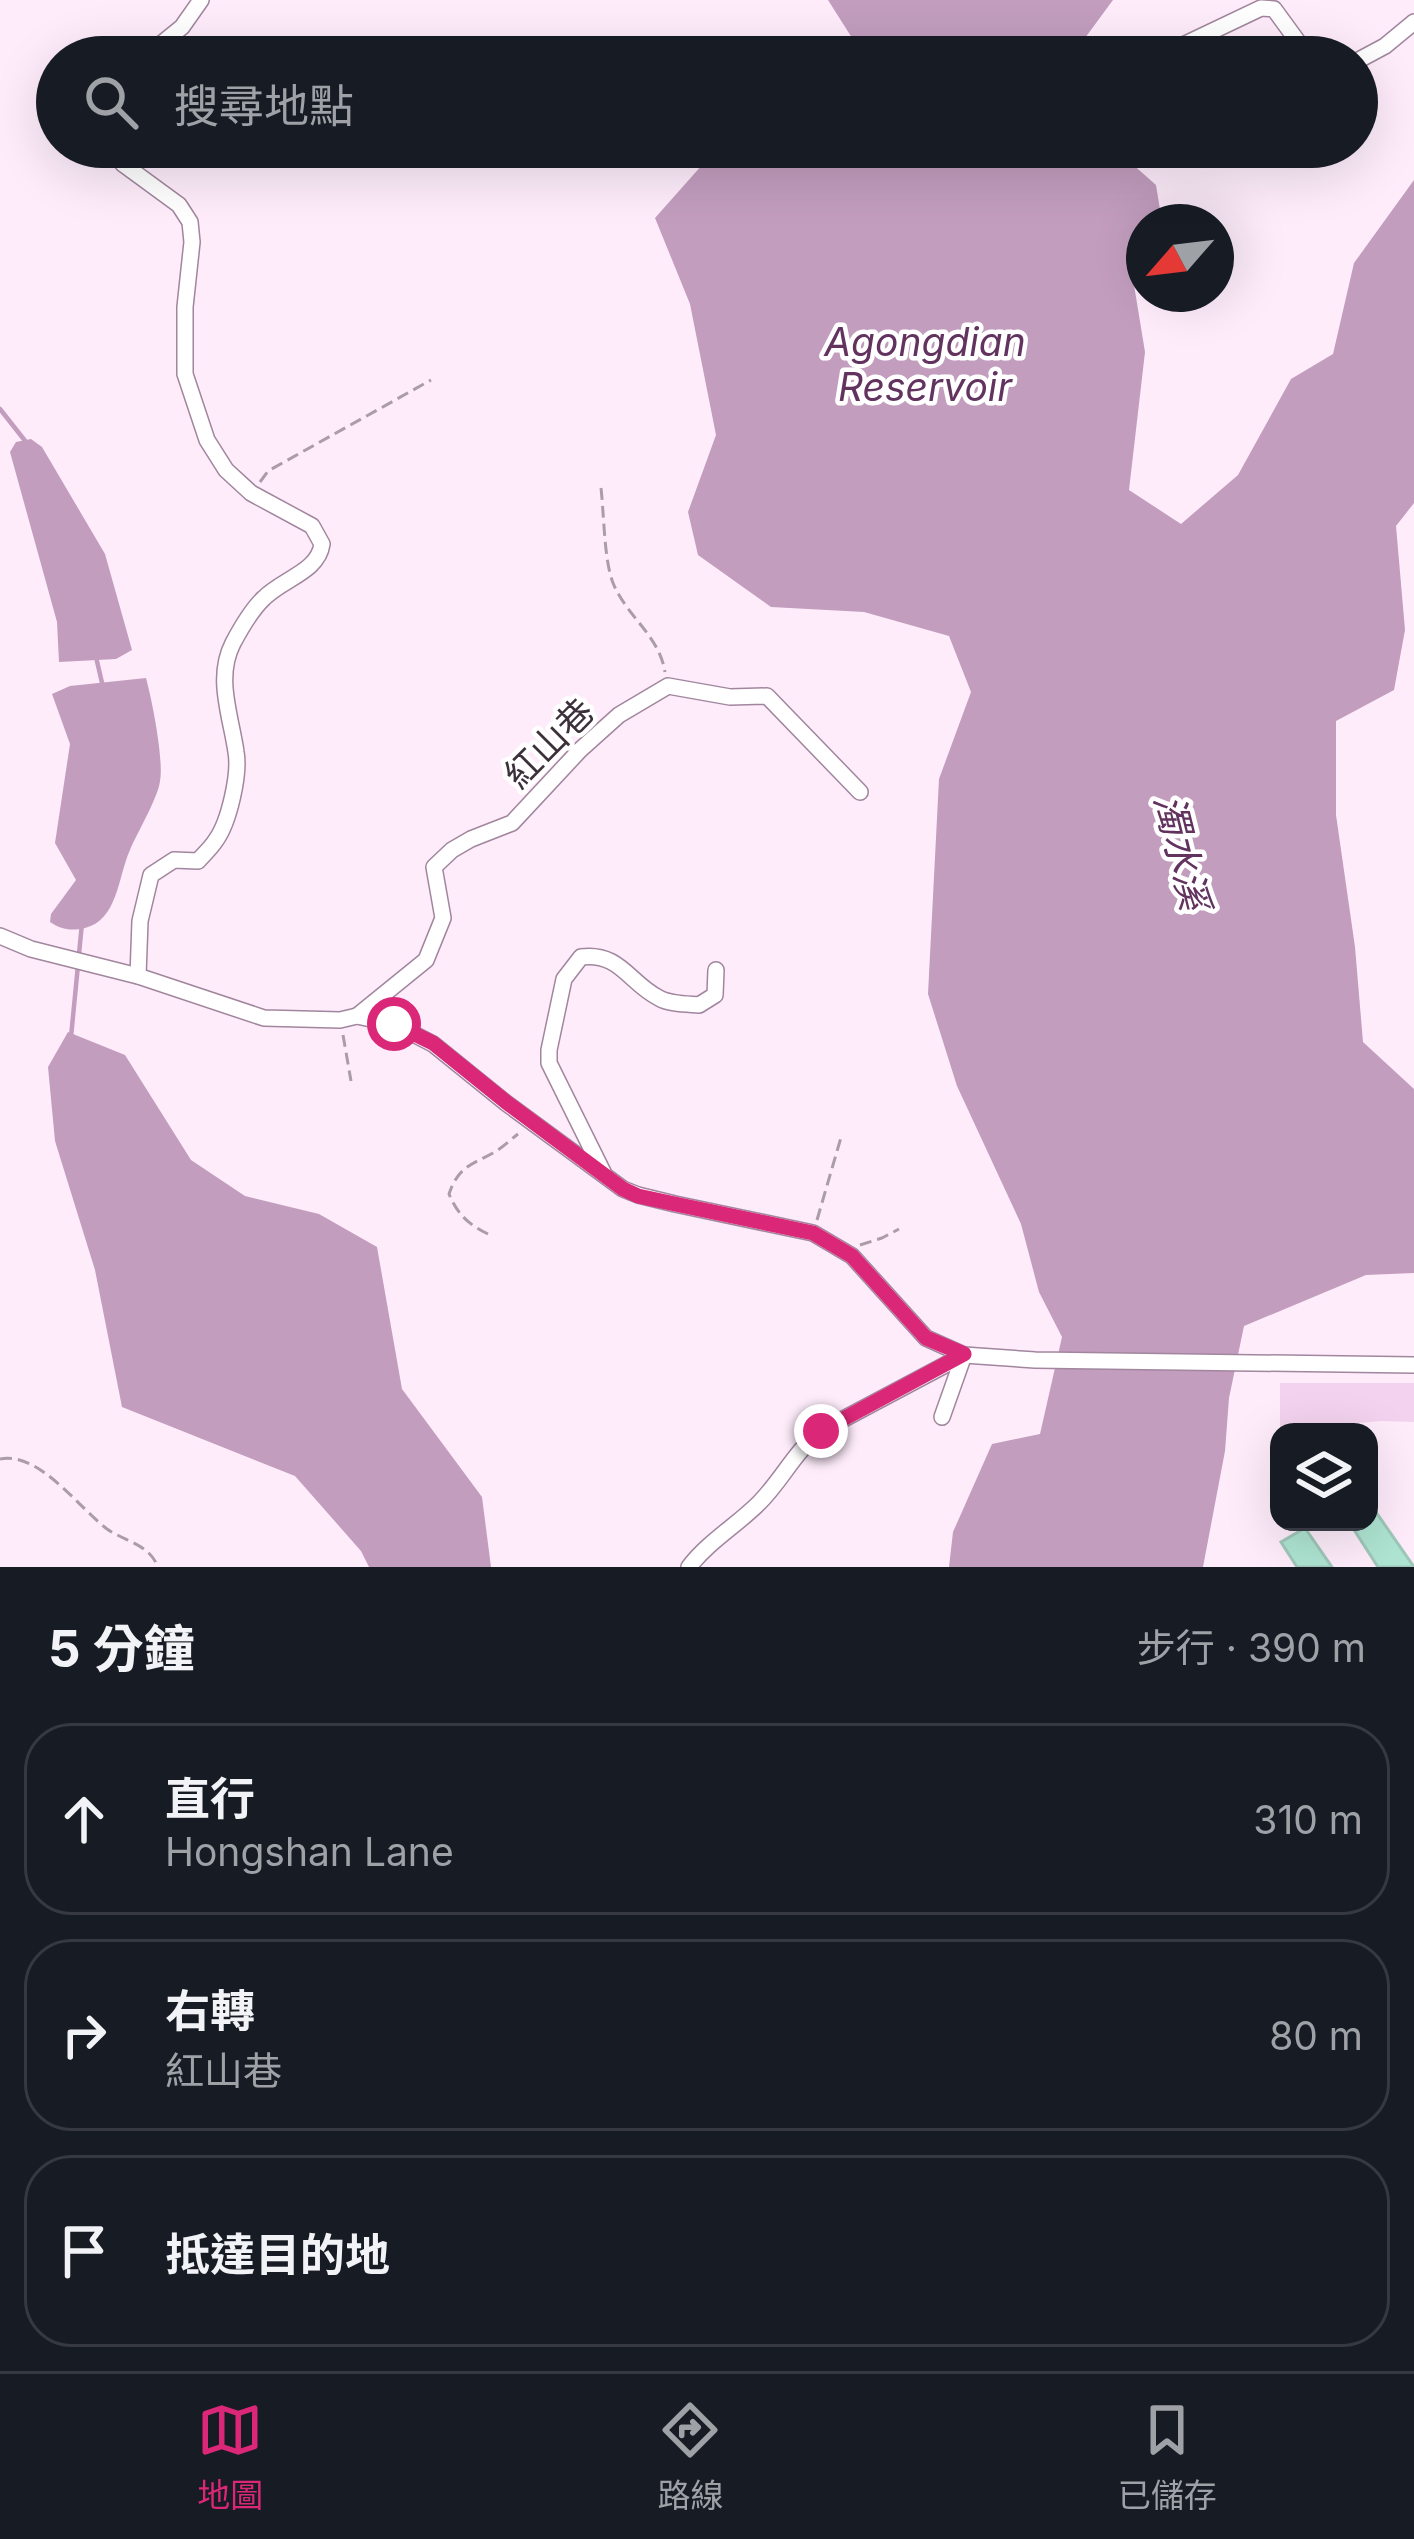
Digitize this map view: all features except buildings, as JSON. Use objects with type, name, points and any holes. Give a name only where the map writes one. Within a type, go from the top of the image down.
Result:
[{"type":"street","points":[[171,36],[201,0]]},
{"type":"street","points":[[1204,36],[1261,8],[1274,9],[1294,36]]},
{"type":"street","points":[[1378,50],[1414,22]]},
{"type":"street","points":[[128,168],[179,205],[190,222],[185,374],[207,440],[226,470],[251,493],[312,526],[322,544],[311,566],[284,580],[260,601],[230,648],[225,700],[237,756],[229,811],[219,838],[198,861],[175,860],[151,875],[140,921],[138,976]]},
{"type":"street","points":[[668,686],[730,698],[767,696],[860,792]]},
{"type":"street","name":"紅山巷","points":[[348,1018],[426,960],[443,918],[434,867],[470,839],[512,823],[619,715],[668,686]]},
{"type":"street","points":[[0,936],[264,1018],[348,1018],[394,1024],[433,1043],[623,1189],[813,1233],[852,1256],[926,1338],[964,1354],[1270,1366],[1414,1365]]},
{"type":"street","points":[[604,1174],[550,1063],[564,979],[580,957],[589,955],[614,962],[661,1000],[699,1005],[715,994],[716,970]]},
{"type":"street","points":[[941,1417],[964,1354]]},
{"type":"street","points":[[688,1567],[758,1504],[805,1443],[964,1354]]},
{"type":"path","points":[[251,493],[268,471],[431,380]]},
{"type":"path","points":[[601,488],[612,580],[630,614],[655,640],[668,686]]},
{"type":"path","points":[[348,1018],[351,1081]]},
{"type":"path","points":[[488,1234],[470,1226],[456,1211],[449,1194],[454,1181],[477,1157],[489,1156],[533,1123]]},
{"type":"path","points":[[813,1233],[842,1134]]},
{"type":"path","points":[[834,1246],[865,1245],[899,1229]]},
{"type":"path","points":[[0,1459],[27,1463],[77,1498],[106,1528],[152,1553],[158,1567]]},
{"type":"shaded area","points":[[1280,1383],[1414,1383],[1414,1422],[1280,1423]]},
{"type":"water","points":[[828,0],[1113,0],[1086,36],[851,36]]},
{"type":"water","name":"Agongdian Reservoir","points":[[699,168],[1137,168],[1156,185],[1159,204],[1126,204],[1126,312],[1138,312],[1145,352],[1129,490],[1181,524],[1238,475],[1291,379],[1333,354],[1354,263],[1414,180],[1414,503],[1396,526],[1405,630],[1394,690],[1336,721],[1336,815],[1363,1042],[1414,1089],[1414,1273],[1366,1275],[1244,1326],[1203,1567],[949,1567],[953,1532],[992,1444],[1040,1434],[1062,1337],[1039,1292],[1021,1224],[957,1086],[928,994],[939,779],[971,692],[949,636],[864,612],[771,607],[698,555],[688,512],[716,435],[690,304],[655,218]]},
{"type":"water","points":[[31,439],[42,447],[105,554],[132,650],[116,659],[59,662],[57,622],[10,452],[16,442]]},
{"type":"water","points":[[146,678],[159,745],[158,788],[111,907],[85,928],[63,928],[50,922],[76,880],[55,843],[70,744],[52,694],[70,686]]},
{"type":"water","points":[[68,1032],[125,1055],[191,1160],[245,1196],[319,1214],[377,1247],[402,1389],[482,1497],[491,1567],[369,1567],[361,1551],[295,1476],[122,1407],[95,1270],[55,1141],[48,1067]]},
{"type":"waterway","points":[[0,409],[26,442]]},
{"type":"waterway","points":[[96,657],[103,687]]},
{"type":"waterway","points":[[79,954],[82,923]]},
{"type":"waterway","points":[[71,1037],[78,965]]},
{"type":"route","points":[[394,1024],[433,1043],[623,1189],[813,1233],[852,1256],[926,1338],[964,1354],[821,1431]]},
{"type":"water label","name":"濁水溪","points":[[1182,852]]}]
